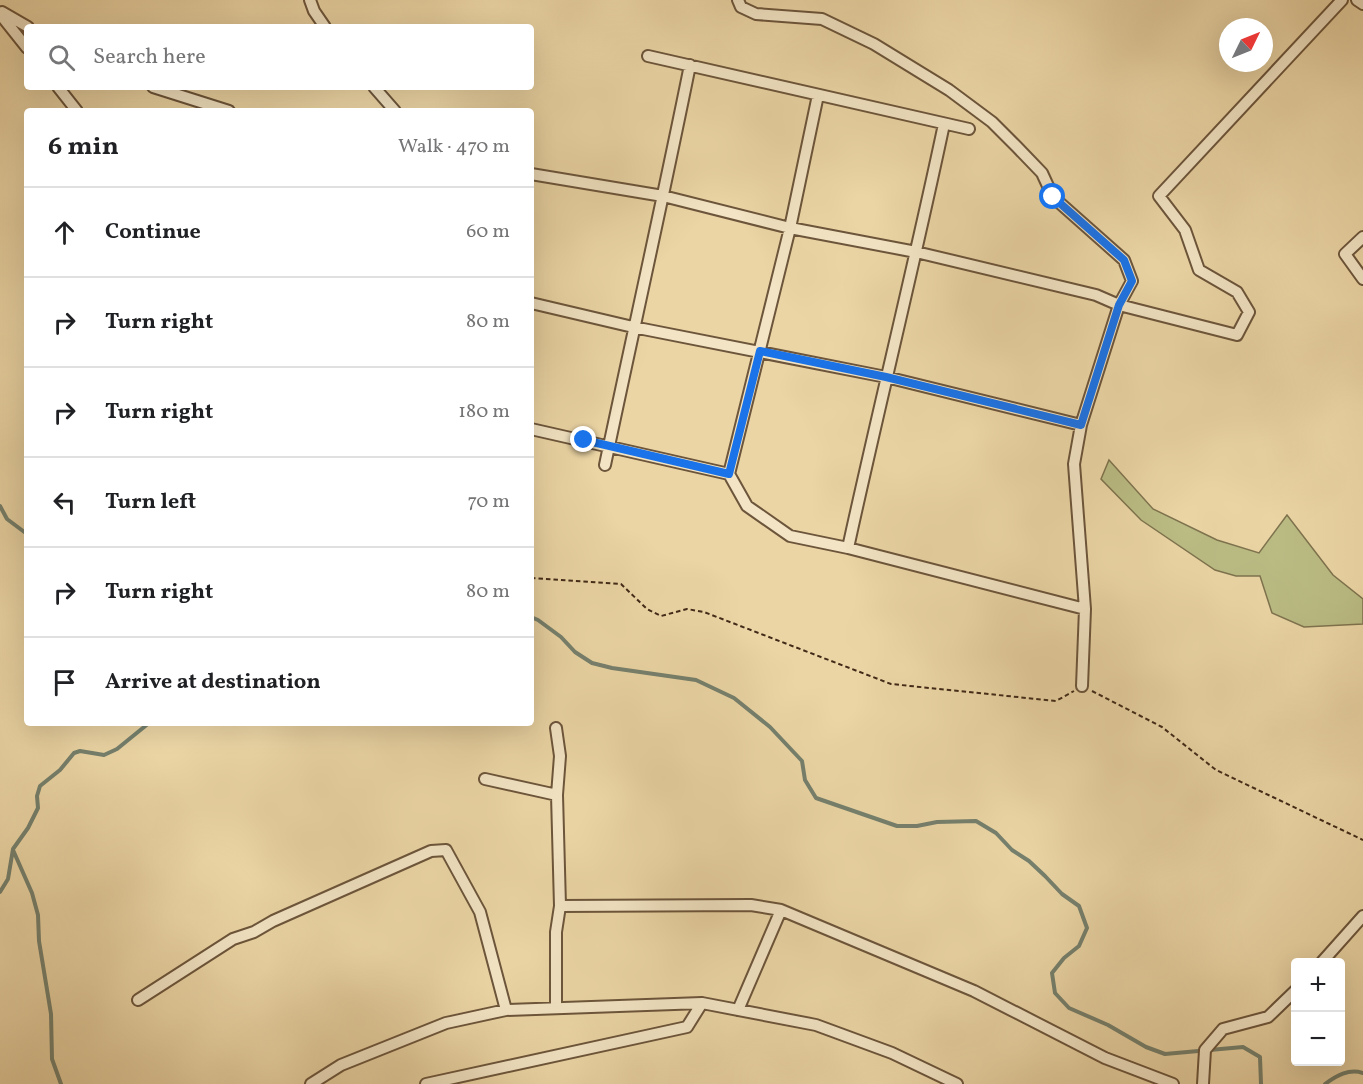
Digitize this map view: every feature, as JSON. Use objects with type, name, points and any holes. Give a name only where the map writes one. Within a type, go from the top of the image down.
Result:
[{"type":"street","points":[[310,0],[323,24]]},
{"type":"street","points":[[738,0],[741,7],[756,14],[822,19],[874,44],[949,90],[992,122],[1042,173],[1053,197],[1124,260],[1132,281],[1119,305],[1081,425],[1074,464],[1085,609],[1082,686]]},
{"type":"street","points":[[534,174],[663,196],[790,228],[916,252],[1096,295],[1119,305],[1237,335],[1249,312],[1237,292],[1199,270],[1185,230],[1158,196],[1342,0]]},
{"type":"street","points":[[1357,0],[1363,4]]},
{"type":"street","points":[[0,13],[24,25]]},
{"type":"street","points":[[0,13],[24,44]]},
{"type":"street","points":[[648,56],[969,129]]},
{"type":"street","points":[[605,465],[690,66]]},
{"type":"street","points":[[60,90],[75,108]]},
{"type":"street","points":[[163,90],[220,108]]},
{"type":"street","points":[[377,90],[392,108]]},
{"type":"street","points":[[818,95],[790,228],[729,474],[747,506],[789,536],[848,548],[1085,609]]},
{"type":"street","points":[[848,548],[944,124]]},
{"type":"street","points":[[1363,237],[1345,254],[1363,279]]},
{"type":"street","points":[[534,304],[633,327],[886,377],[1081,425]]},
{"type":"street","points":[[534,430],[729,474]]},
{"type":"street","points":[[556,728],[560,756],[557,795],[560,906],[556,932],[556,1008]]},
{"type":"street","points":[[486,779],[557,795]]},
{"type":"street","points":[[138,1000],[233,939],[254,932],[273,921],[431,851],[446,850],[480,912],[506,1010]]},
{"type":"street","points":[[560,906],[751,905],[781,910],[974,991],[1105,1058],[1173,1084]]},
{"type":"street","points":[[738,1010],[781,910]]},
{"type":"street","points":[[1326,958],[1363,916]]},
{"type":"street","points":[[1203,1084],[1205,1050],[1223,1029],[1268,1017],[1291,995]]},
{"type":"street","points":[[426,1084],[687,1027],[702,1003]]},
{"type":"street","points":[[311,1084],[341,1065],[446,1023],[506,1010],[702,1003],[816,1024],[892,1053],[957,1084]]},
{"type":"path","points":[[534,578],[621,584],[647,609],[661,616],[687,609],[704,612],[891,684],[1056,701],[1082,686],[1162,727],[1216,770],[1363,840]]},
{"type":"green space","points":[[1109,460],[1153,509],[1217,540],[1259,553],[1287,515],[1333,575],[1363,599],[1363,624],[1304,627],[1272,613],[1260,576],[1236,576],[1215,570],[1141,520],[1101,479]]},
{"type":"waterway","points":[[0,506],[7,519],[24,532]]},
{"type":"waterway","points":[[534,618],[592,663],[696,680],[734,698],[770,727],[802,761],[805,780],[816,798],[897,826],[976,821],[996,833],[1012,850],[1029,861],[1062,894],[1079,906],[1087,928],[1079,946],[1064,958],[1052,973],[1055,993],[1069,1008],[1108,1025],[1146,1047],[1165,1054],[1243,1047],[1260,1057],[1261,1084]]},
{"type":"waterway","points":[[0,892],[8,879],[13,849],[28,828],[38,808],[37,796],[40,786],[60,770],[74,753],[80,751],[104,755],[117,749],[145,726]]},
{"type":"waterway","points":[[13,850],[32,893],[38,915],[39,941],[51,1014],[52,1059],[61,1084]]},
{"type":"waterway","points":[[1325,1084],[1348,1072],[1363,1073]]},
{"type":"route","points":[[584,440],[729,474],[760,351],[886,377],[1081,425],[1119,305],[1132,281],[1124,260],[1053,197]]}]
